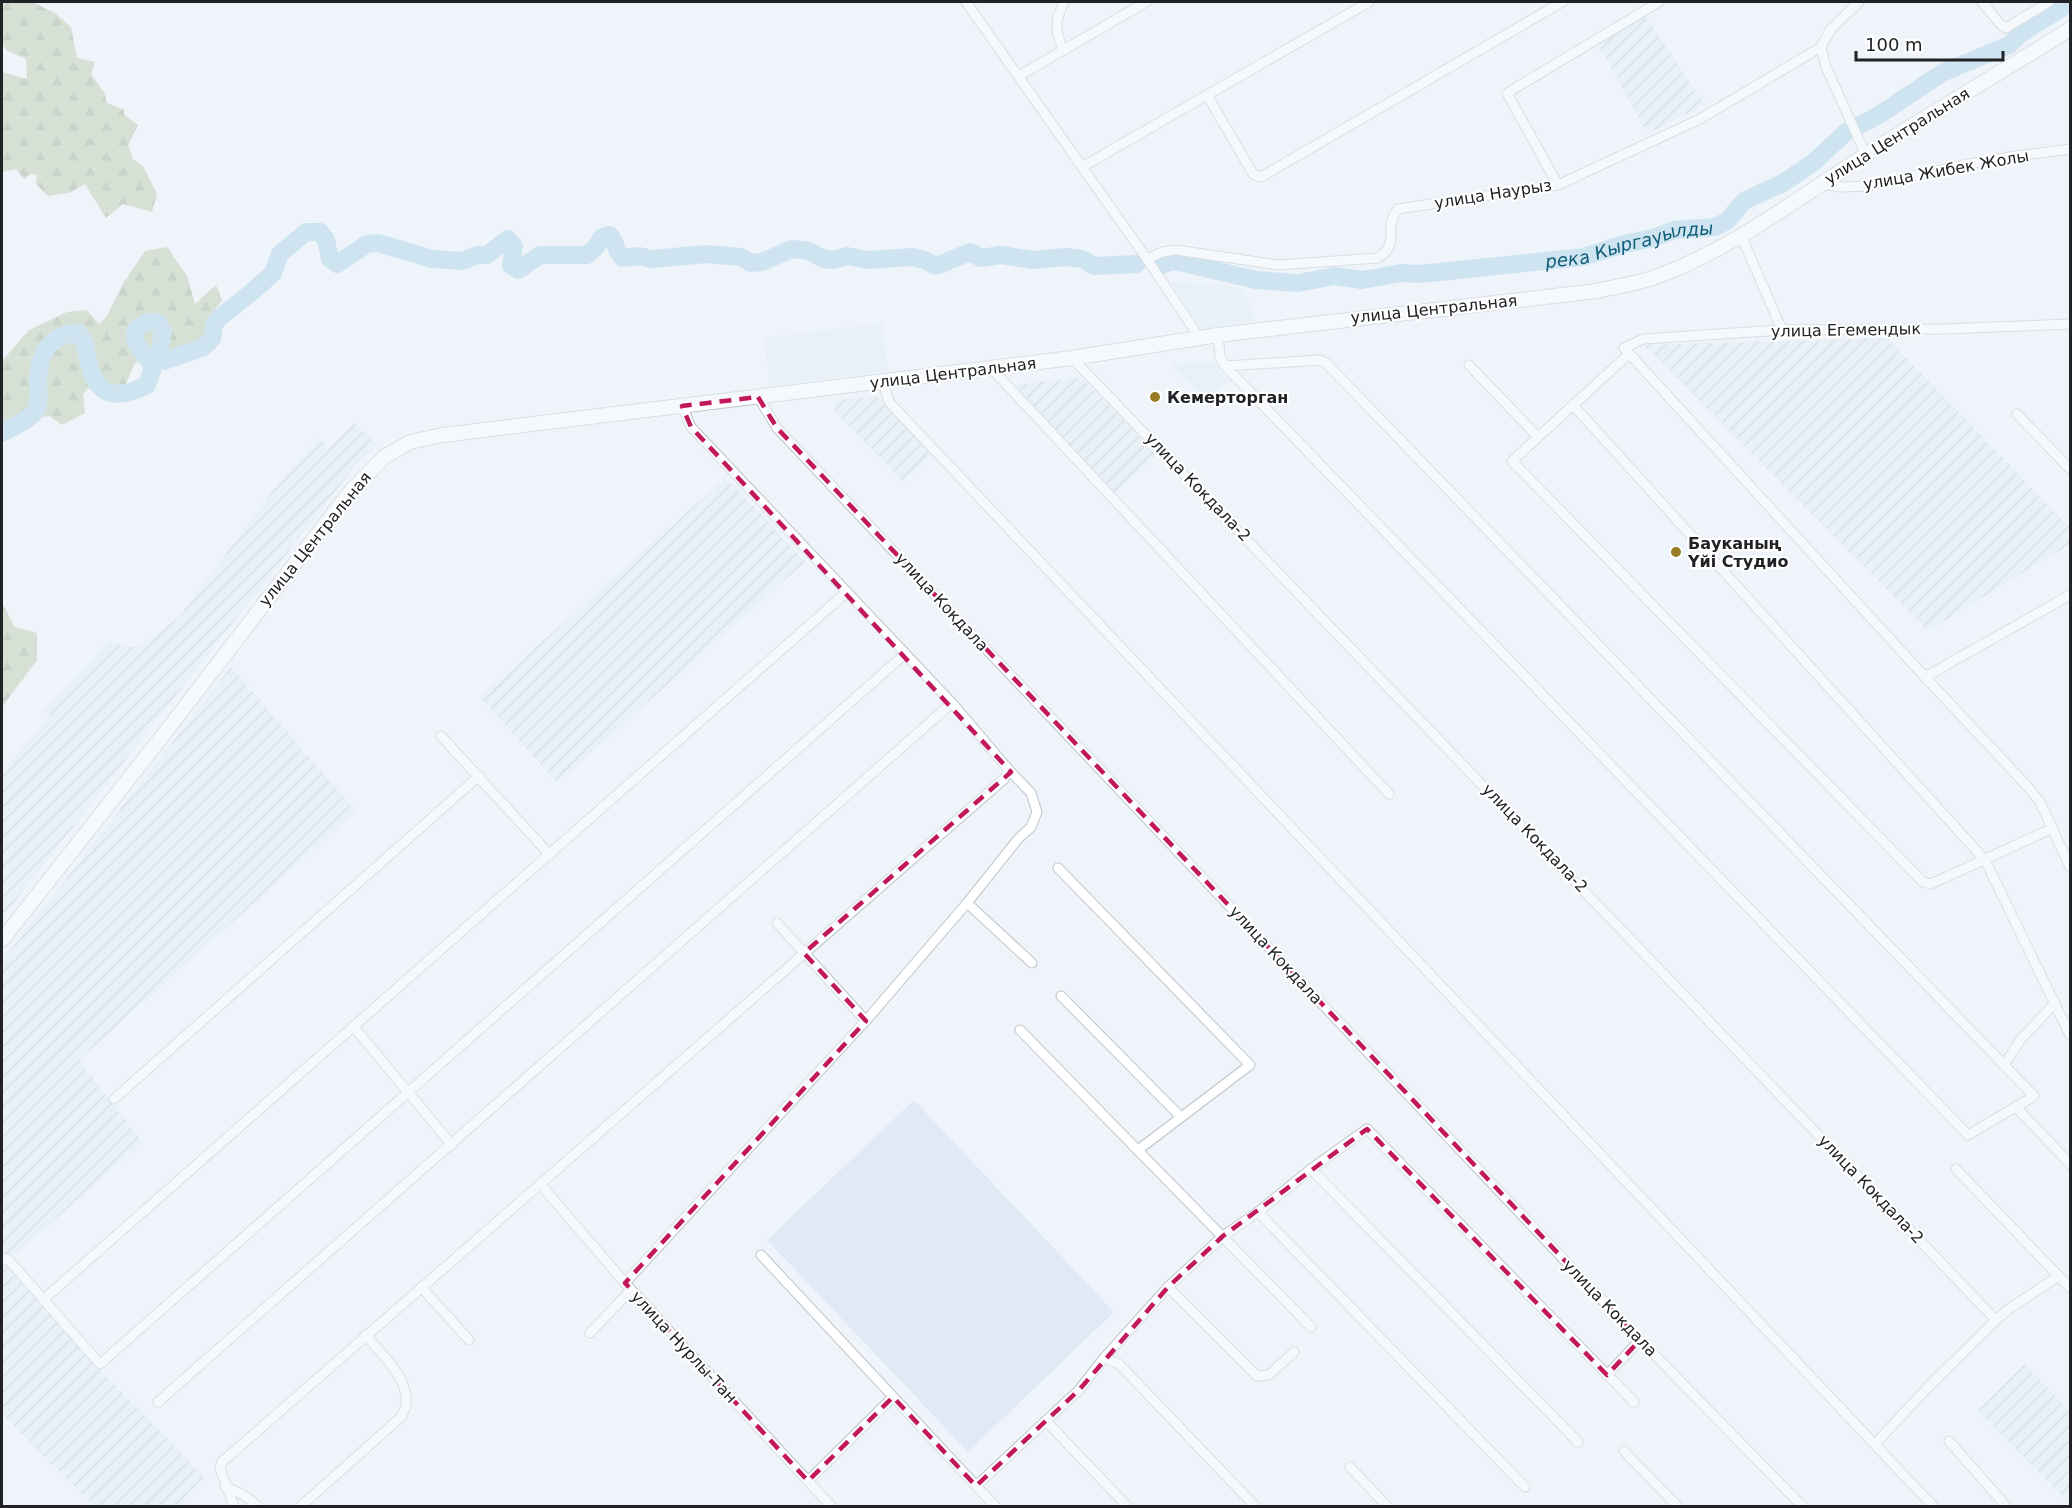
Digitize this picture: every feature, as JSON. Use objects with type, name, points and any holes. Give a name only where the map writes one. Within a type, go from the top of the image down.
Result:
[{"type":"main road","name":"улица Центральная","points":[[2,940],[349,493],[384,457],[410,442],[443,435],[1072,358],[1218,334],[1597,291],[1626,285],[1651,278],[1697,259],[1741,235],[2070,29]]},
{"type":"street","points":[[966,2],[1147,259],[1199,337]]},
{"type":"street","points":[[1063,50],[1056,34],[1057,16],[1064,2]]},
{"type":"street","points":[[1018,76],[1146,2]]},
{"type":"street","points":[[1083,167],[1369,2]]},
{"type":"street","points":[[1207,95],[1253,174],[1261,177],[1562,2]]},
{"type":"street","points":[[1558,185],[1507,93],[1659,2]]},
{"type":"street","name":"улица Наурыз","points":[[1147,259],[1162,252],[1176,250],[1279,265],[1377,258],[1385,254],[1390,247],[1391,216],[1398,209],[1558,185],[1700,119],[1821,47],[1831,29],[1859,2]]},
{"type":"street","points":[[1982,2],[2006,28],[2049,2]]},
{"type":"street","points":[[1821,47],[1826,67],[1866,155]]},
{"type":"street","name":"улица Жибек Жолы","points":[[1821,184],[1843,187],[1868,186],[1968,164],[2070,149]]},
{"type":"street","points":[[1741,235],[1782,330]]},
{"type":"street","name":"улица Егемендык","points":[[1626,351],[1643,339],[1782,330],[1943,329],[2070,324]]},
{"type":"street","points":[[1218,334],[1220,357],[1225,366],[1968,1135],[2034,1096],[1326,363],[1320,360],[1225,366]]},
{"type":"street","points":[[2054,828],[1931,884],[1923,882],[1512,461],[1573,405],[1626,351],[2040,802],[2054,828],[2070,867]]},
{"type":"street","name":"улица Кокдала-2","points":[[1072,358],[1996,1320]]},
{"type":"street","points":[[1469,365],[1538,437]]},
{"type":"street","points":[[991,368],[1389,794]]},
{"type":"street","points":[[883,382],[890,402],[1933,1506]]},
{"type":"street","name":"улица Кокдала","points":[[758,397],[777,428],[1640,1340],[1802,1506]]},
{"type":"street","points":[[1573,405],[1985,860],[2070,1035]]},
{"type":"street","points":[[590,1333],[628,1286],[866,1021],[967,903],[1018,839],[1031,827],[1037,812],[1031,793],[951,703],[692,427],[682,406]]},
{"type":"street","points":[[2017,414],[2070,469]]},
{"type":"street","points":[[44,1299],[847,592]]},
{"type":"street","points":[[1925,677],[2070,595]]},
{"type":"street","points":[[2,1259],[8,1259],[100,1364],[905,654]]},
{"type":"street","points":[[158,1402],[951,703]]},
{"type":"street","points":[[441,736],[550,855]]},
{"type":"street","points":[[234,1506],[220,1469],[222,1462],[1004,778],[1009,770]]},
{"type":"street","points":[[114,1099],[478,776]]},
{"type":"street","points":[[1058,868],[1250,1065],[1138,1150]]},
{"type":"street","points":[[967,903],[1032,963]]},
{"type":"street","points":[[777,923],[866,1021]]},
{"type":"street","points":[[1061,996],[1181,1117]]},
{"type":"street","points":[[2004,1065],[2021,1039],[2055,1003]]},
{"type":"street","points":[[353,1026],[452,1145]]},
{"type":"street","points":[[1020,1030],[1311,1327]]},
{"type":"street","points":[[2016,1107],[2070,1164]]},
{"type":"street","points":[[976,1486],[1079,1390],[1104,1358],[1168,1287],[1223,1236],[1367,1129],[1634,1402]]},
{"type":"street","points":[[1311,1169],[1578,1442]]},
{"type":"street","points":[[1956,1169],[2070,1288]]},
{"type":"street","name":"улица Нурлы-Тан","points":[[540,1184],[628,1286],[831,1506]]},
{"type":"street","points":[[1258,1212],[1525,1486]]},
{"type":"street","points":[[761,1255],[995,1506]]},
{"type":"street","points":[[1875,1444],[1929,1386],[1996,1320],[2010,1308],[2059,1276]]},
{"type":"street","points":[[421,1287],[469,1340]]},
{"type":"street","points":[[1168,1287],[1257,1376],[1269,1375],[1294,1352]]},
{"type":"street","points":[[301,1506],[401,1417],[406,1405],[405,1389],[400,1378],[365,1335]]},
{"type":"street","points":[[1607,1375],[1640,1340]]},
{"type":"street","points":[[1104,1358],[1119,1364],[1255,1506]]},
{"type":"street","points":[[808,1481],[894,1397]]},
{"type":"street","points":[[1046,1421],[1127,1506]]},
{"type":"street","points":[[1949,1442],[2006,1506]]},
{"type":"street","points":[[1624,1451],[1677,1506]]},
{"type":"street","points":[[1350,1467],[1387,1506]]},
{"type":"street","points":[[225,1486],[245,1496],[258,1506]]},
{"type":"highlighted area","points":[[758,397],[777,428],[1640,1340],[1607,1375],[1367,1129],[1223,1236],[1168,1287],[1079,1390],[976,1486],[893,1397],[808,1481],[625,1283],[866,1021],[804,953],[1011,772],[691,427],[682,406]]},
{"type":"shaded area","points":[[1645,16],[1705,104],[1648,134],[1598,44]]},
{"type":"shaded area","points":[[1171,281],[1242,288],[1256,321],[1201,330]]},
{"type":"shaded area","points":[[882,323],[888,371],[770,386],[764,338]]},
{"type":"shaded area","points":[[1887,338],[2070,528],[2070,544],[1928,631],[1644,345]]},
{"type":"shaded area","points":[[1211,361],[1229,381],[1207,401],[1171,364]]},
{"type":"shaded area","points":[[1081,377],[1156,454],[1115,493],[1014,385]]},
{"type":"shaded area","points":[[877,396],[931,455],[903,482],[834,410],[833,401]]},
{"type":"shaded area","points":[[353,422],[378,445],[357,464],[2,918],[2,772],[50,716],[42,711],[110,641],[128,647],[141,647],[180,616],[271,493],[319,438],[329,449]]},
{"type":"shaded area","points":[[724,479],[735,486],[805,562],[557,783],[480,697]]},
{"type":"shaded area","points":[[231,667],[356,811],[79,1060],[142,1142],[14,1256],[2,1252],[2,961]]},
{"type":"shaded area","points":[[914,1100],[1114,1312],[968,1452],[767,1240]]},
{"type":"shaded area","points":[[5,1265],[100,1370],[204,1477],[178,1506],[93,1506],[2,1414],[2,1268]]},
{"type":"shaded area","points":[[2024,1364],[2070,1411],[2070,1504],[1977,1410]]},
{"type":"green space","points":[[2,2],[32,2],[55,13],[71,27],[77,58],[95,62],[91,74],[104,92],[107,103],[124,110],[124,115],[138,125],[128,145],[133,159],[143,166],[157,194],[152,212],[123,204],[106,218],[85,184],[69,193],[48,196],[36,184],[37,175],[31,174],[24,179],[16,169],[2,172],[2,72],[27,79],[26,59],[6,50],[2,43]]},
{"type":"green space","points":[[167,247],[187,276],[195,304],[216,285],[222,300],[208,319],[204,338],[183,353],[135,363],[122,393],[97,380],[83,394],[85,413],[62,425],[49,416],[27,419],[2,438],[2,361],[29,330],[67,312],[87,310],[99,324],[107,316],[124,282],[145,251]]},
{"type":"green space","points":[[2,603],[15,627],[37,633],[37,660],[2,707]]},
{"type":"waterway","name":"река Кыргауылды","points":[[1160,266],[1171,261],[1256,280],[1298,283],[1335,276],[1362,280],[1401,273],[1420,274],[1583,257],[1674,230],[1715,227],[1727,221],[1744,201],[1783,183],[1814,162],[1846,132],[1879,115],[1942,73],[2009,45],[2023,32],[2070,3]]},
{"type":"waterway","name":"река Кыргауылды","points":[[2,433],[27,419],[36,410],[40,363],[53,341],[78,333],[84,343],[91,372],[102,388],[117,394],[136,390],[147,385],[153,368],[137,345],[136,329],[147,322],[158,323],[163,332],[159,356],[164,361],[204,347],[212,339],[214,324],[220,317],[273,273],[280,254],[306,232],[320,232],[326,240],[330,259],[337,264],[367,244],[378,243],[432,259],[462,261],[478,255],[487,255],[508,239],[514,246],[511,265],[518,270],[540,255],[587,255],[602,237],[610,235],[623,258],[639,256],[652,259],[706,254],[741,257],[751,263],[762,262],[792,249],[809,251],[824,259],[833,260],[847,256],[868,260],[913,257],[936,266],[970,252],[981,258],[1001,255],[1033,260],[1065,257],[1082,259],[1094,266],[1137,264]]},
{"type":"place","name":"Кемерторган","points":[[1155,397]]},
{"type":"place","name":"Бауканың Үйі Студио","points":[[1676,552]]}]
